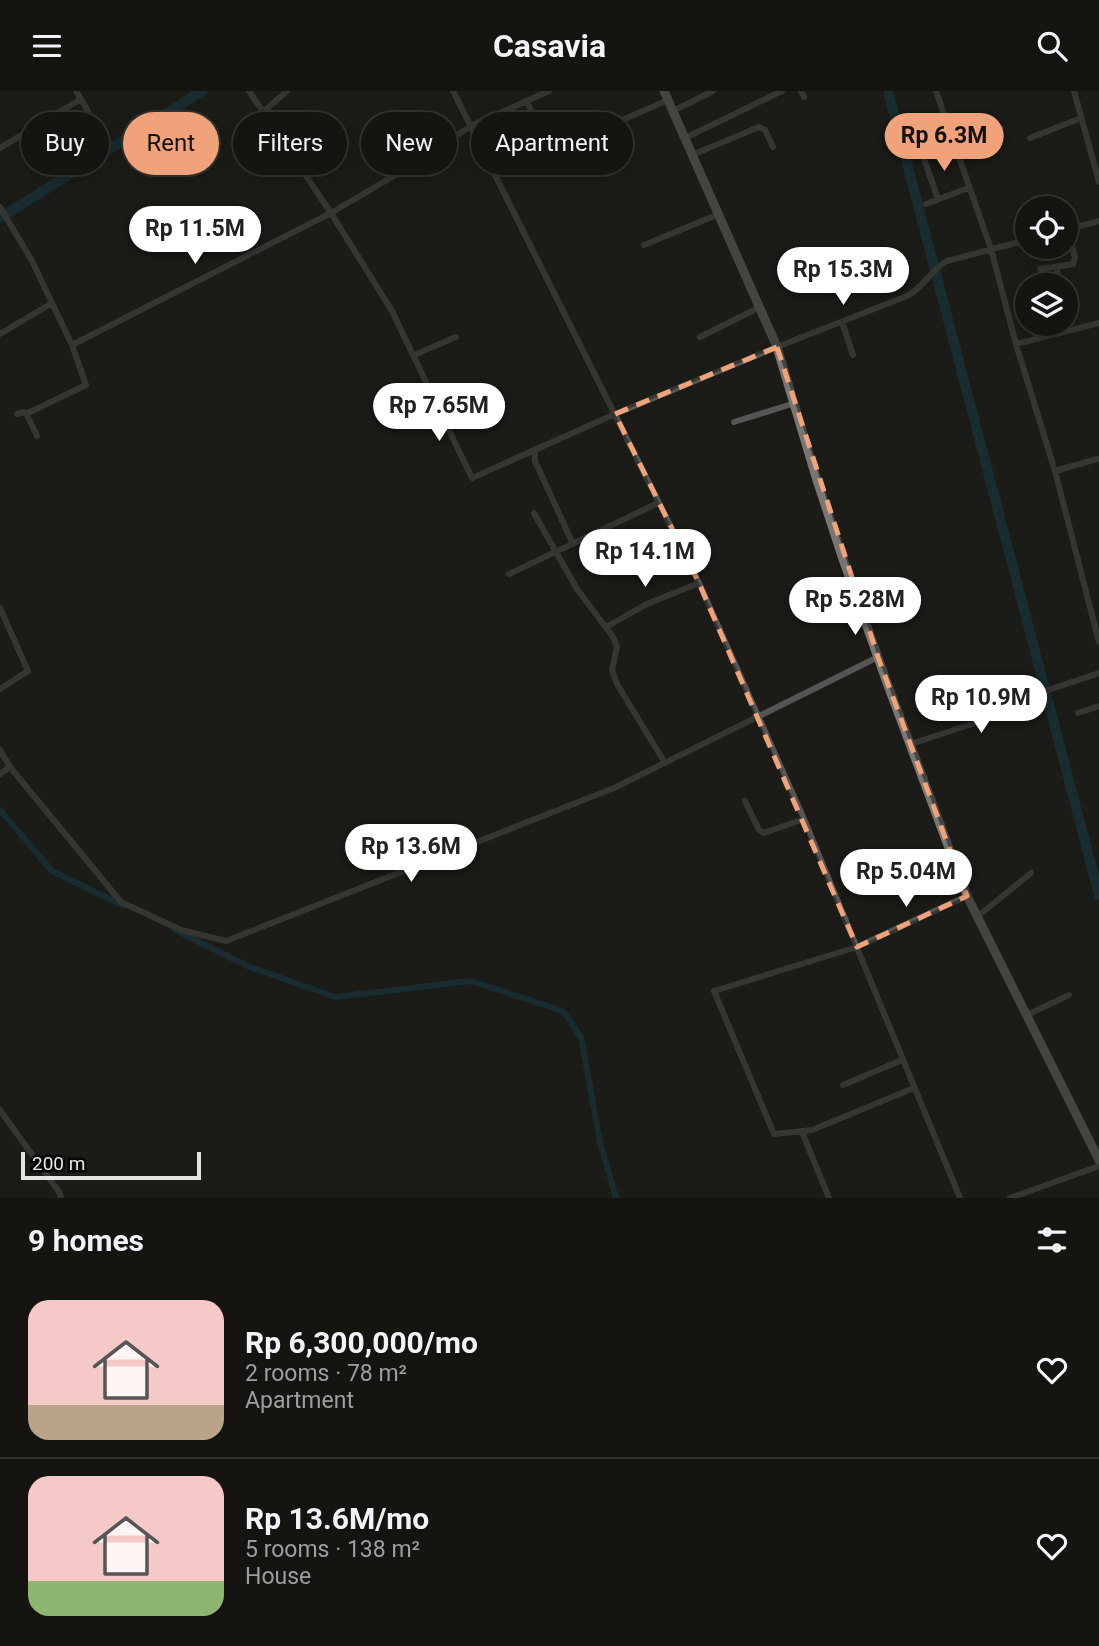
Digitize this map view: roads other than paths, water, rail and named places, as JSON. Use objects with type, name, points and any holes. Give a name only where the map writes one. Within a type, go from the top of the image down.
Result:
[{"type":"street","points":[[76,91],[88,111]]},
{"type":"street","points":[[249,91],[263,112],[287,91]]},
{"type":"street","points":[[72,345],[331,212],[404,170],[471,126],[453,91]]},
{"type":"street","points":[[502,112],[550,91]]},
{"type":"street","points":[[673,111],[713,91]]},
{"type":"street","points":[[685,138],[769,94],[782,91]]},
{"type":"street","points":[[936,91],[991,249],[1016,344],[1055,471],[1099,642]]},
{"type":"street","points":[[1074,91],[1099,182]]},
{"type":"street","points":[[633,113],[666,95],[777,347],[816,477],[878,657],[967,896],[1099,1160]]},
{"type":"street","points":[[0,148],[81,99]]},
{"type":"street","points":[[526,101],[532,112]]},
{"type":"street","points":[[1030,138],[1081,118]]},
{"type":"street","points":[[692,155],[759,127],[765,130],[773,148]]},
{"type":"street","points":[[954,147],[1001,128]]},
{"type":"street","points":[[923,156],[938,199]]},
{"type":"street","points":[[306,175],[393,311],[472,478],[480,477],[535,449],[615,414],[907,296],[921,288],[947,261],[1015,243]]},
{"type":"street","points":[[496,175],[699,583],[804,819],[960,1198]]},
{"type":"street","points":[[926,204],[968,188]]},
{"type":"street","points":[[1,210],[29,254],[72,345],[86,386],[27,414],[18,414]]},
{"type":"street","points":[[644,245],[719,214]]},
{"type":"street","points":[[1078,227],[1099,221]]},
{"type":"street","points":[[1040,269],[1069,266],[1074,259]]},
{"type":"street","points":[[1057,267],[1058,273]]},
{"type":"street","points":[[0,334],[52,303]]},
{"type":"street","points":[[700,337],[760,307]]},
{"type":"street","points":[[842,322],[853,355]]},
{"type":"street","points":[[1078,326],[1099,323]]},
{"type":"street","points":[[1016,344],[1040,336]]},
{"type":"street","points":[[414,355],[456,337]]},
{"type":"street","points":[[734,422],[795,403]]},
{"type":"street","points":[[27,414],[37,436]]},
{"type":"street","points":[[535,449],[535,461],[573,544]]},
{"type":"street","points":[[1055,471],[1097,459]]},
{"type":"street","points":[[509,574],[658,503]]},
{"type":"street","points":[[534,513],[577,589],[606,627],[617,647],[612,670],[617,684],[665,763]]},
{"type":"street","points":[[606,627],[647,604],[699,583]]},
{"type":"street","points":[[0,608],[28,671],[0,689]]},
{"type":"street","points":[[0,750],[10,767],[121,902],[181,930],[226,941],[557,811],[665,763],[878,657]]},
{"type":"street","points":[[911,744],[975,723],[1048,690],[1099,673]]},
{"type":"street","points":[[1078,713],[1099,706]]},
{"type":"street","points":[[0,774],[10,767]]},
{"type":"street","points":[[745,801],[759,830],[764,833],[804,819]]},
{"type":"street","points":[[978,916],[1031,873]]},
{"type":"street","points":[[914,1088],[802,1132],[778,1135],[771,1131],[731,1026],[714,991],[856,947],[967,896]]},
{"type":"street","points":[[1027,1015],[1069,995]]},
{"type":"street","points":[[843,1085],[902,1060]]},
{"type":"street","points":[[0,1110],[61,1198]]},
{"type":"street","points":[[802,1132],[829,1198]]},
{"type":"street","points":[[1010,1198],[1099,1166]]},
{"type":"waterway","points":[[0,218],[202,91]]},
{"type":"waterway","points":[[888,91],[1099,895]]},
{"type":"waterway","points":[[0,810],[52,871],[124,906]]},
{"type":"waterway","points":[[175,930],[250,967],[335,997],[471,981],[563,1011],[581,1037],[600,1142],[616,1198]]}]
